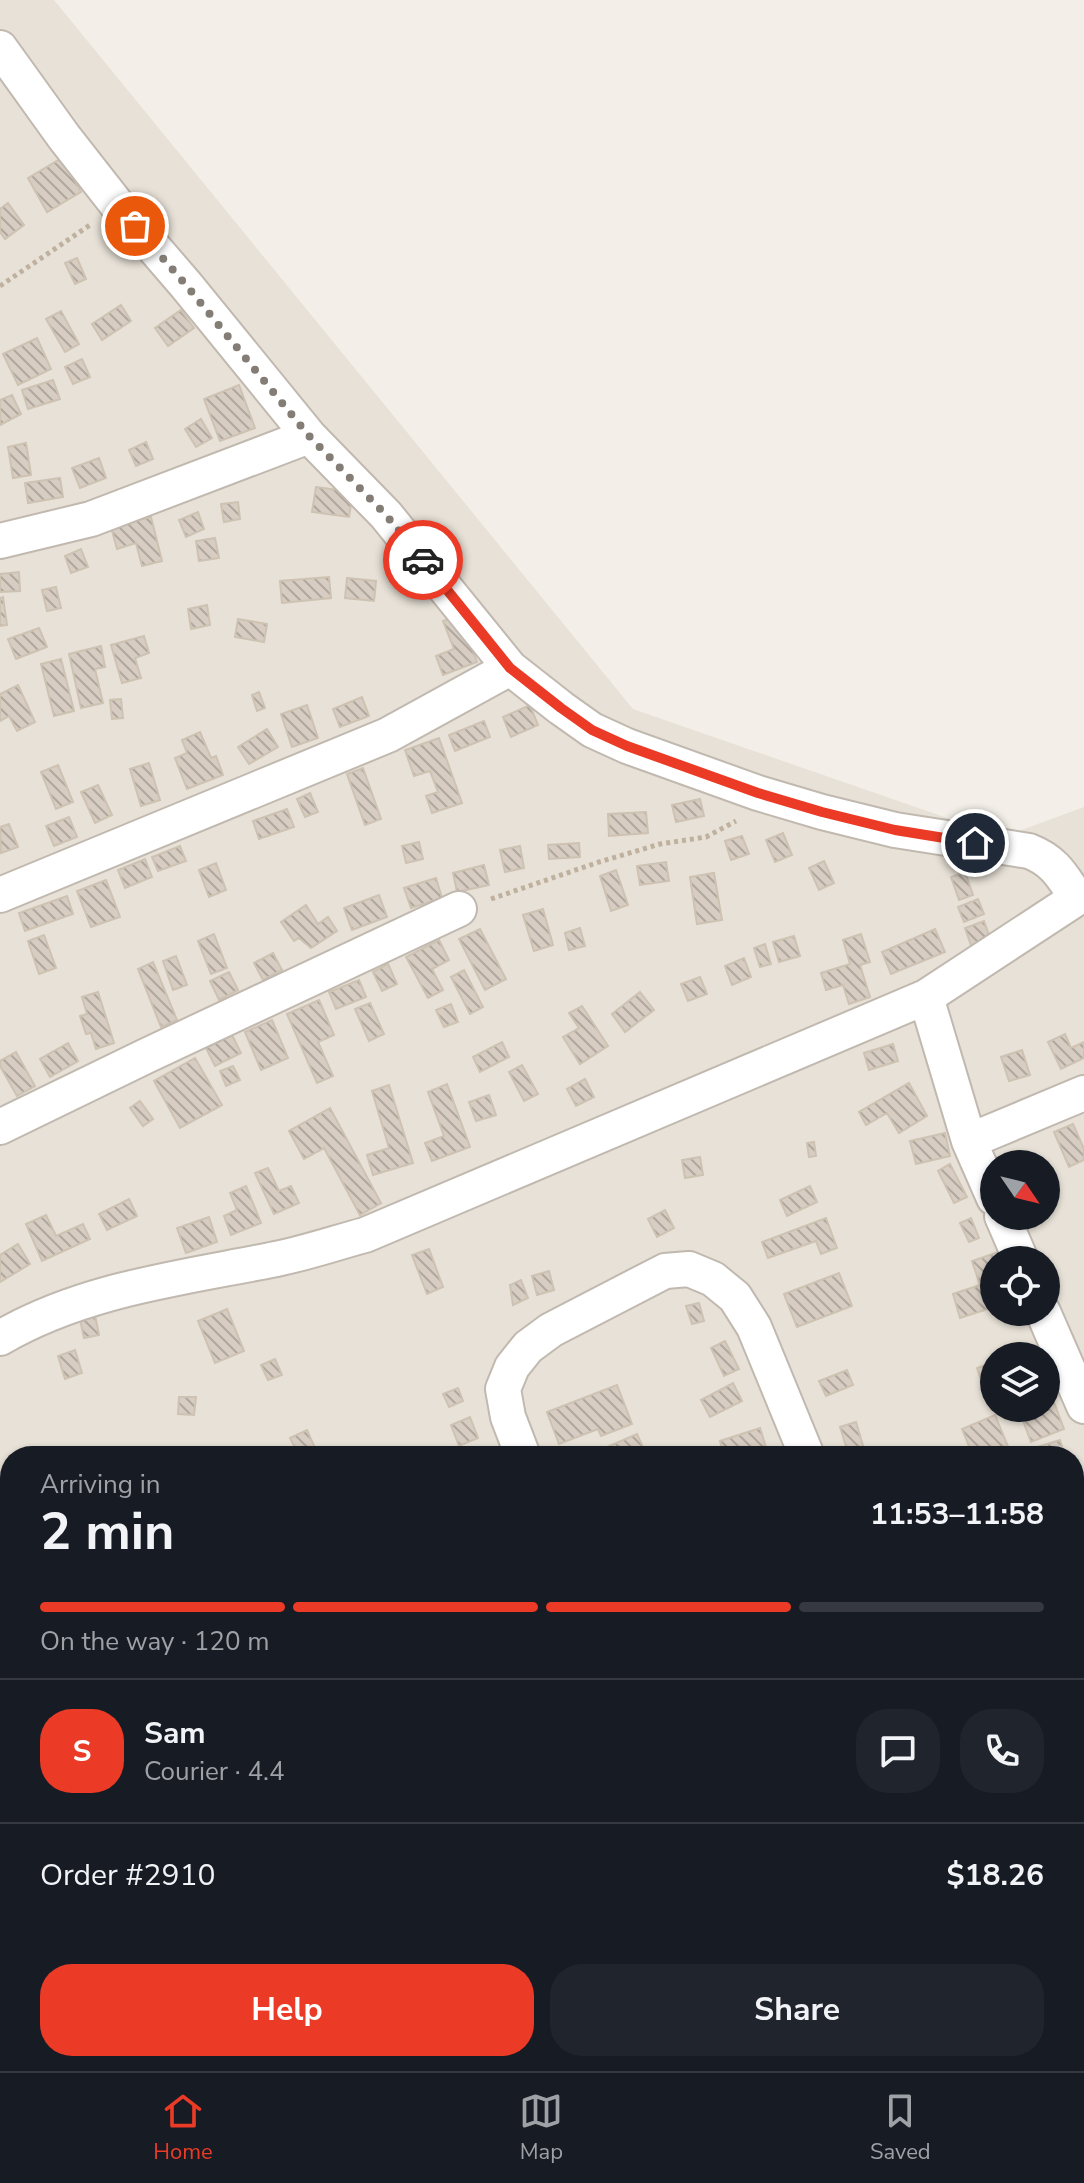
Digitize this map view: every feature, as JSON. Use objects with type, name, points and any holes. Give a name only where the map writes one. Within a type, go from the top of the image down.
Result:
[{"type":"street","points":[[0,48],[118,206],[309,436],[386,515],[510,668],[592,730],[627,746],[758,793],[822,812],[895,830],[1029,851],[1058,869],[1077,898],[926,997],[365,1235],[280,1258],[170,1278],[100,1296],[54,1310],[0,1338]]},
{"type":"street","points":[[0,541],[91,519],[309,436]]},
{"type":"street","points":[[0,895],[388,735],[510,668]]},
{"type":"street","points":[[0,1127],[459,909]]},
{"type":"street","points":[[926,997],[969,1141],[980,1166]]},
{"type":"street","points":[[969,1141],[1084,1093]]},
{"type":"street","points":[[519,1446],[508,1417],[503,1389],[512,1367],[528,1347],[551,1330],[665,1271],[689,1269],[713,1279],[735,1297],[754,1327],[803,1446]]},
{"type":"street","points":[[1049,1326],[1083,1399]]},
{"type":"path","points":[[0,286],[118,206]]},
{"type":"path","points":[[459,909],[644,849],[706,837],[747,816],[758,793]]},
{"type":"shaded area","points":[[0,0],[54,0],[633,709],[1002,837],[1084,807],[1084,1446],[0,1446]]},
{"type":"building","points":[[62,158],[81,192],[47,212],[28,178]]},
{"type":"building","points":[[8,203],[24,225],[5,239],[0,232],[0,209]]},
{"type":"building","points":[[77,258],[86,279],[75,284],[65,263]]},
{"type":"building","points":[[121,305],[131,321],[102,340],[92,324]]},
{"type":"building","points":[[181,310],[194,328],[168,346],[155,328]]},
{"type":"building","points":[[61,311],[79,344],[65,352],[46,319]]},
{"type":"building","points":[[37,338],[51,369],[18,385],[3,354]]},
{"type":"building","points":[[82,359],[90,377],[73,384],[65,367]]},
{"type":"building","points":[[53,380],[60,399],[28,409],[22,390]]},
{"type":"building","points":[[239,385],[255,428],[220,441],[204,399]]},
{"type":"building","points":[[12,395],[21,414],[0,425],[0,400]]},
{"type":"building","points":[[201,419],[212,438],[196,447],[185,429]]},
{"type":"building","points":[[146,442],[153,459],[136,466],[129,450]]},
{"type":"building","points":[[26,443],[31,475],[13,478],[8,447]]},
{"type":"building","points":[[99,458],[106,478],[80,488],[72,468]]},
{"type":"building","points":[[60,478],[63,497],[28,503],[25,483]]},
{"type":"building","points":[[316,487],[353,492],[349,517],[312,512]]},
{"type":"building","points":[[238,502],[240,519],[224,522],[221,504]]},
{"type":"building","points":[[198,512],[204,529],[186,537],[179,520]]},
{"type":"building","points":[[151,517],[162,561],[142,566],[136,543],[117,549],[111,527]]},
{"type":"building","points":[[215,538],[219,558],[199,561],[196,541]]},
{"type":"building","points":[[81,549],[88,567],[71,573],[65,556]]},
{"type":"building","points":[[19,572],[20,591],[0,592],[0,574]]},
{"type":"building","points":[[329,577],[331,598],[282,603],[280,581]]},
{"type":"building","points":[[347,578],[376,581],[374,601],[345,598]]},
{"type":"building","points":[[56,587],[61,608],[47,611],[42,590]]},
{"type":"building","points":[[3,597],[7,625],[0,626],[0,598]]},
{"type":"building","points":[[207,605],[210,625],[191,629],[188,609]]},
{"type":"building","points":[[459,615],[477,662],[443,675],[436,656],[454,649],[443,621]]},
{"type":"building","points":[[238,619],[267,624],[264,642],[235,637]]},
{"type":"building","points":[[39,628],[47,647],[16,659],[8,639]]},
{"type":"building","points":[[144,636],[149,653],[135,658],[141,678],[122,683],[111,645]]},
{"type":"building","points":[[101,646],[105,667],[95,669],[103,703],[81,708],[69,654]]},
{"type":"building","points":[[61,659],[74,711],[54,716],[41,664]]},
{"type":"building","points":[[18,685],[35,722],[17,731],[9,716],[0,721],[0,694]]},
{"type":"building","points":[[259,692],[265,708],[257,711],[252,695]]},
{"type":"building","points":[[362,697],[369,716],[340,727],[333,709]]},
{"type":"building","points":[[121,699],[123,718],[112,719],[110,700]]},
{"type":"building","points":[[307,705],[318,738],[292,747],[281,714]]},
{"type":"building","points":[[530,705],[538,725],[511,737],[503,717]]},
{"type":"building","points":[[484,721],[490,737],[455,751],[449,735]]},
{"type":"building","points":[[267,729],[278,747],[249,764],[238,747]]},
{"type":"building","points":[[200,732],[211,758],[216,756],[223,775],[187,789],[175,758],[187,753],[182,740]]},
{"type":"building","points":[[439,738],[462,803],[432,813],[426,796],[438,792],[430,771],[414,776],[405,750]]},
{"type":"building","points":[[149,763],[160,800],[141,806],[130,769]]},
{"type":"building","points":[[58,765],[73,802],[56,809],[41,772]]},
{"type":"building","points":[[363,768],[381,819],[365,825],[347,774]]},
{"type":"building","points":[[98,785],[112,815],[95,823],[81,792]]},
{"type":"building","points":[[310,793],[318,812],[305,817],[297,799]]},
{"type":"building","points":[[700,799],[704,816],[676,822],[672,805]]},
{"type":"building","points":[[287,809],[294,827],[259,839],[253,821]]},
{"type":"building","points":[[646,812],[648,833],[609,836],[608,814]]},
{"type":"building","points":[[69,817],[77,837],[54,846],[46,826]]},
{"type":"building","points":[[9,824],[18,847],[1,853],[0,827]]},
{"type":"building","points":[[783,833],[792,855],[775,862],[766,840]]},
{"type":"building","points":[[742,836],[749,854],[731,860],[725,841]]},
{"type":"building","points":[[419,842],[423,859],[406,863],[402,846]]},
{"type":"building","points":[[579,843],[580,857],[549,859],[548,845]]},
{"type":"building","points":[[180,846],[186,861],[158,871],[152,857]]},
{"type":"building","points":[[520,846],[524,868],[505,872],[500,850]]},
{"type":"building","points":[[145,859],[152,877],[125,888],[118,870]]},
{"type":"building","points":[[824,861],[834,883],[819,890],[809,868]]},
{"type":"building","points":[[666,862],[669,881],[640,885],[637,866]]},
{"type":"building","points":[[216,863],[226,890],[209,897],[199,870]]},
{"type":"building","points":[[484,865],[489,885],[457,892],[453,873]]},
{"type":"building","points":[[616,870],[628,905],[611,911],[600,876]]},
{"type":"building","points":[[965,872],[973,895],[959,900],[951,877]]},
{"type":"building","points":[[714,873],[722,920],[697,924],[690,877]]},
{"type":"building","points":[[436,878],[442,898],[411,908],[404,888]]},
{"type":"building","points":[[106,880],[120,917],[91,927],[77,891]]},
{"type":"building","points":[[379,895],[387,917],[352,930],[344,908]]},
{"type":"building","points":[[67,896],[73,914],[25,931],[19,913]]},
{"type":"building","points":[[978,899],[984,914],[964,922],[958,907]]},
{"type":"building","points":[[306,905],[318,924],[328,917],[337,931],[311,948],[299,938],[294,941],[281,922]]},
{"type":"building","points":[[543,909],[553,945],[534,951],[523,915]]},
{"type":"building","points":[[984,921],[991,941],[972,948],[965,928]]},
{"type":"building","points":[[580,928],[585,946],[569,950],[565,933]]},
{"type":"building","points":[[480,929],[506,979],[485,990],[459,939]]},
{"type":"building","points":[[935,929],[945,952],[891,974],[882,952]]},
{"type":"building","points":[[214,934],[227,968],[211,974],[198,941]]},
{"type":"building","points":[[861,934],[870,962],[860,965],[870,997],[849,1004],[843,985],[826,990],[821,973],[850,964],[843,940]]},
{"type":"building","points":[[44,935],[56,968],[39,974],[28,941]]},
{"type":"building","points":[[794,936],[800,956],[779,962],[773,942]]},
{"type":"building","points":[[439,940],[449,960],[432,969],[443,990],[428,998],[406,957]]},
{"type":"building","points":[[765,944],[771,964],[760,967],[754,948]]},
{"type":"building","points":[[273,953],[282,970],[263,980],[254,963]]},
{"type":"building","points":[[176,956],[187,985],[173,990],[163,961]]},
{"type":"building","points":[[744,958],[751,977],[732,985],[725,966]]},
{"type":"building","points":[[153,962],[177,1020],[161,1027],[138,969]]},
{"type":"building","points":[[388,964],[397,984],[382,991],[373,972]]},
{"type":"building","points":[[464,970],[483,1007],[470,1014],[451,977]]},
{"type":"building","points":[[229,972],[238,990],[219,1000],[210,981]]},
{"type":"building","points":[[700,977],[707,994],[688,1001],[681,984]]},
{"type":"building","points":[[359,980],[366,997],[336,1009],[329,992]]},
{"type":"building","points":[[98,992],[114,1043],[96,1049],[91,1033],[86,1034],[80,1016],[87,1014],[82,997]]},
{"type":"building","points":[[640,992],[654,1010],[625,1032],[612,1014]]},
{"type":"building","points":[[319,1000],[334,1035],[318,1042],[333,1076],[317,1083],[287,1014]]},
{"type":"building","points":[[370,1003],[384,1034],[369,1041],[355,1009]]},
{"type":"building","points":[[451,1004],[458,1022],[444,1027],[436,1010]]},
{"type":"building","points":[[582,1006],[608,1046],[580,1064],[563,1037],[579,1028],[569,1013]]},
{"type":"building","points":[[272,1020],[288,1058],[261,1070],[245,1032]]},
{"type":"building","points":[[1065,1034],[1071,1048],[1084,1042],[1084,1058],[1061,1069],[1048,1042]]},
{"type":"building","points":[[232,1035],[241,1053],[215,1066],[206,1048]]},
{"type":"building","points":[[502,1042],[509,1057],[480,1072],[473,1057]]},
{"type":"building","points":[[68,1043],[78,1061],[50,1077],[40,1059]]},
{"type":"building","points":[[893,1044],[898,1061],[869,1070],[864,1053]]},
{"type":"building","points":[[1022,1050],[1030,1075],[1009,1081],[1001,1057]]},
{"type":"building","points":[[16,1052],[35,1086],[17,1096],[0,1066],[0,1061]]},
{"type":"building","points":[[195,1058],[222,1105],[180,1128],[154,1081]]},
{"type":"building","points":[[522,1065],[538,1094],[524,1101],[509,1072]]},
{"type":"building","points":[[233,1066],[240,1080],[226,1086],[220,1071]]},
{"type":"building","points":[[585,1079],[594,1097],[576,1106],[567,1089]]},
{"type":"building","points":[[909,1083],[927,1116],[899,1133],[887,1113],[866,1125],[859,1112]]},
{"type":"building","points":[[447,1084],[470,1147],[432,1161],[425,1143],[444,1136],[428,1092]]},
{"type":"building","points":[[389,1085],[413,1163],[373,1175],[367,1155],[389,1148],[372,1091]]},
{"type":"building","points":[[489,1095],[496,1115],[476,1121],[469,1102]]},
{"type":"building","points":[[140,1101],[153,1119],[143,1126],[130,1108]]},
{"type":"building","points":[[330,1108],[381,1203],[360,1215],[324,1148],[304,1159],[289,1131]]},
{"type":"building","points":[[1073,1124],[1084,1149],[1084,1160],[1069,1167],[1054,1132]]},
{"type":"building","points":[[945,1133],[950,1156],[916,1164],[910,1141]]},
{"type":"building","points":[[814,1142],[816,1156],[809,1157],[807,1143]]},
{"type":"building","points":[[700,1157],[703,1175],[685,1178],[682,1160]]},
{"type":"building","points":[[950,1164],[967,1197],[954,1203],[938,1171]]},
{"type":"building","points":[[268,1168],[279,1191],[291,1186],[299,1203],[274,1214],[255,1173]]},
{"type":"building","points":[[246,1186],[261,1223],[231,1235],[224,1216],[237,1210],[230,1193]]},
{"type":"building","points":[[810,1186],[817,1202],[787,1216],[780,1200]]},
{"type":"building","points":[[129,1199],[137,1216],[107,1230],[99,1214]]},
{"type":"building","points":[[665,1210],[674,1228],[657,1237],[648,1219]]},
{"type":"building","points":[[46,1215],[56,1236],[83,1224],[90,1239],[42,1261],[26,1224]]},
{"type":"building","points":[[209,1217],[217,1242],[186,1253],[177,1228]]},
{"type":"building","points":[[826,1218],[837,1248],[821,1254],[816,1241],[768,1258],[762,1242]]},
{"type":"building","points":[[971,1218],[979,1238],[969,1242],[960,1223]]},
{"type":"building","points":[[18,1244],[30,1264],[0,1282],[0,1255]]},
{"type":"building","points":[[429,1249],[443,1287],[427,1294],[412,1255]]},
{"type":"building","points":[[980,1258],[980,1285],[972,1261]]},
{"type":"building","points":[[549,1271],[554,1290],[537,1295],[532,1276]]},
{"type":"building","points":[[839,1273],[852,1306],[797,1327],[784,1294]]},
{"type":"building","points":[[521,1280],[528,1298],[513,1305],[510,1285]]},
{"type":"building","points":[[980,1285],[980,1312],[960,1318],[953,1294]]},
{"type":"building","points":[[699,1303],[704,1321],[692,1324],[686,1306]]},
{"type":"building","points":[[227,1309],[244,1351],[215,1363],[198,1321]]},
{"type":"building","points":[[95,1315],[99,1335],[84,1338],[80,1319]]},
{"type":"building","points":[[725,1341],[739,1369],[724,1376],[711,1348]]},
{"type":"building","points":[[75,1350],[82,1373],[65,1379],[58,1356]]},
{"type":"building","points":[[275,1359],[282,1375],[268,1380],[261,1365]]},
{"type":"building","points":[[847,1370],[853,1385],[826,1396],[819,1381]]},
{"type":"building","points":[[733,1383],[742,1401],[710,1417],[701,1400]]},
{"type":"building","points":[[617,1385],[632,1424],[601,1436],[598,1429],[559,1444],[547,1412]]},
{"type":"building","points":[[458,1388],[463,1401],[449,1407],[443,1394]]},
{"type":"building","points":[[179,1397],[196,1397],[194,1415],[178,1414]]},
{"type":"building","points":[[470,1417],[478,1438],[459,1446],[451,1425]]},
{"type":"building","points":[[1060,1418],[1064,1429],[1031,1442],[1024,1422],[1060,1422]]},
{"type":"building","points":[[980,1421],[998,1422],[1008,1446],[969,1446],[962,1429]]},
{"type":"building","points":[[856,1422],[863,1446],[846,1446],[840,1427]]},
{"type":"building","points":[[760,1428],[766,1446],[721,1446],[720,1441]]},
{"type":"building","points":[[307,1430],[314,1446],[294,1446],[290,1438]]},
{"type":"building","points":[[637,1434],[642,1446],[609,1446]]},
{"type":"building","points":[[1060,1440],[1062,1446],[1041,1446]]},
{"type":"way so far","points":[[135,226],[309,436],[386,515],[423,560]]},
{"type":"route","points":[[423,560],[510,668],[592,730],[627,746],[758,793],[822,812],[895,830],[975,843]]}]
